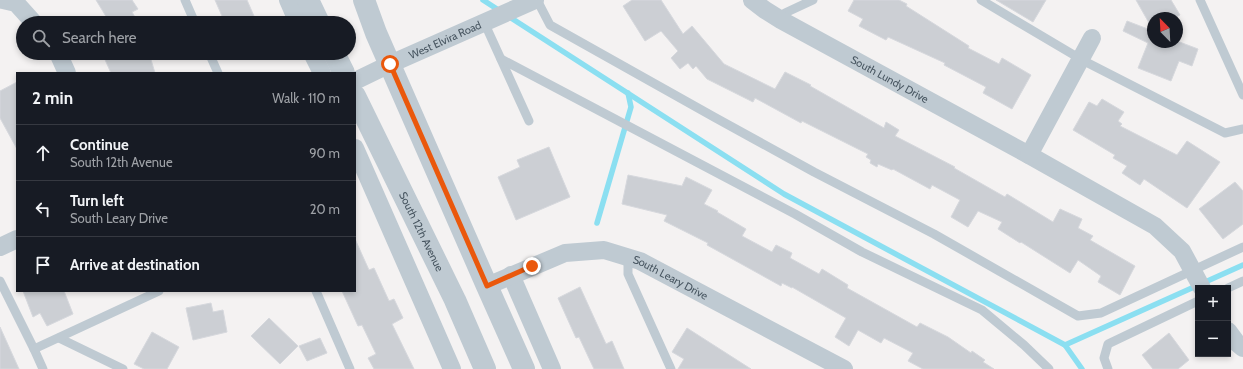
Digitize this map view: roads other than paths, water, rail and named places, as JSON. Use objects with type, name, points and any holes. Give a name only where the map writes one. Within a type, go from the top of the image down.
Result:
[{"type":"street","points":[[3,0],[16,3],[28,16]]},
{"type":"street","points":[[288,0],[295,16]]},
{"type":"street","points":[[308,0],[316,16]]},
{"type":"street","points":[[364,0],[390,64],[524,369]]},
{"type":"street","name":"West Elvira Road","points":[[356,81],[536,0]]},
{"type":"street","name":"South Lundy Drive","points":[[752,0],[781,20],[1029,154],[1155,226],[1182,251],[1200,285]]},
{"type":"street","points":[[1029,154],[1092,38]]},
{"type":"street","points":[[61,60],[67,72]]},
{"type":"street","points":[[316,60],[322,72]]},
{"type":"street","points":[[338,60],[344,72]]},
{"type":"street","name":"South 12th Avenue","points":[[356,98],[455,300],[485,369]]},
{"type":"street","points":[[356,150],[452,369]]},
{"type":"street","name":"South Leary Drive","points":[[487,286],[565,253],[604,250],[640,261],[844,369]]},
{"type":"street","points":[[511,275],[552,369]]},
{"type":"street","points":[[1231,335],[1243,348]]},
{"type":"lane","points":[[185,0],[192,16]]},
{"type":"lane","points":[[536,0],[550,25],[814,172],[934,234],[1078,316],[1101,313],[1243,247]]},
{"type":"lane","points":[[781,20],[785,13],[813,0]]},
{"type":"lane","points":[[981,0],[1081,59],[1225,132],[1243,129]]},
{"type":"lane","points":[[1200,0],[1243,95]]},
{"type":"lane","points":[[488,21],[501,59],[529,121]]},
{"type":"lane","points":[[501,59],[788,210],[862,252],[982,310],[1024,345],[1049,369]]},
{"type":"lane","points":[[212,60],[218,72]]},
{"type":"lane","points":[[628,258],[628,274],[671,369]]},
{"type":"lane","points":[[0,281],[43,369]]},
{"type":"lane","points":[[1231,287],[1243,282]]},
{"type":"lane","points":[[34,349],[157,292]]},
{"type":"lane","points":[[316,292],[350,369]]},
{"type":"lane","points":[[1108,369],[1104,358],[1108,344],[1195,302]]},
{"type":"lane","points":[[59,338],[123,369]]},
{"type":"waterway","points":[[483,0],[500,11]]},
{"type":"waterway","points":[[508,16],[784,194],[1065,345],[1082,369]]},
{"type":"waterway","points":[[597,223],[631,107],[628,93]]},
{"type":"waterway","points":[[1065,345],[1243,265]]}]
